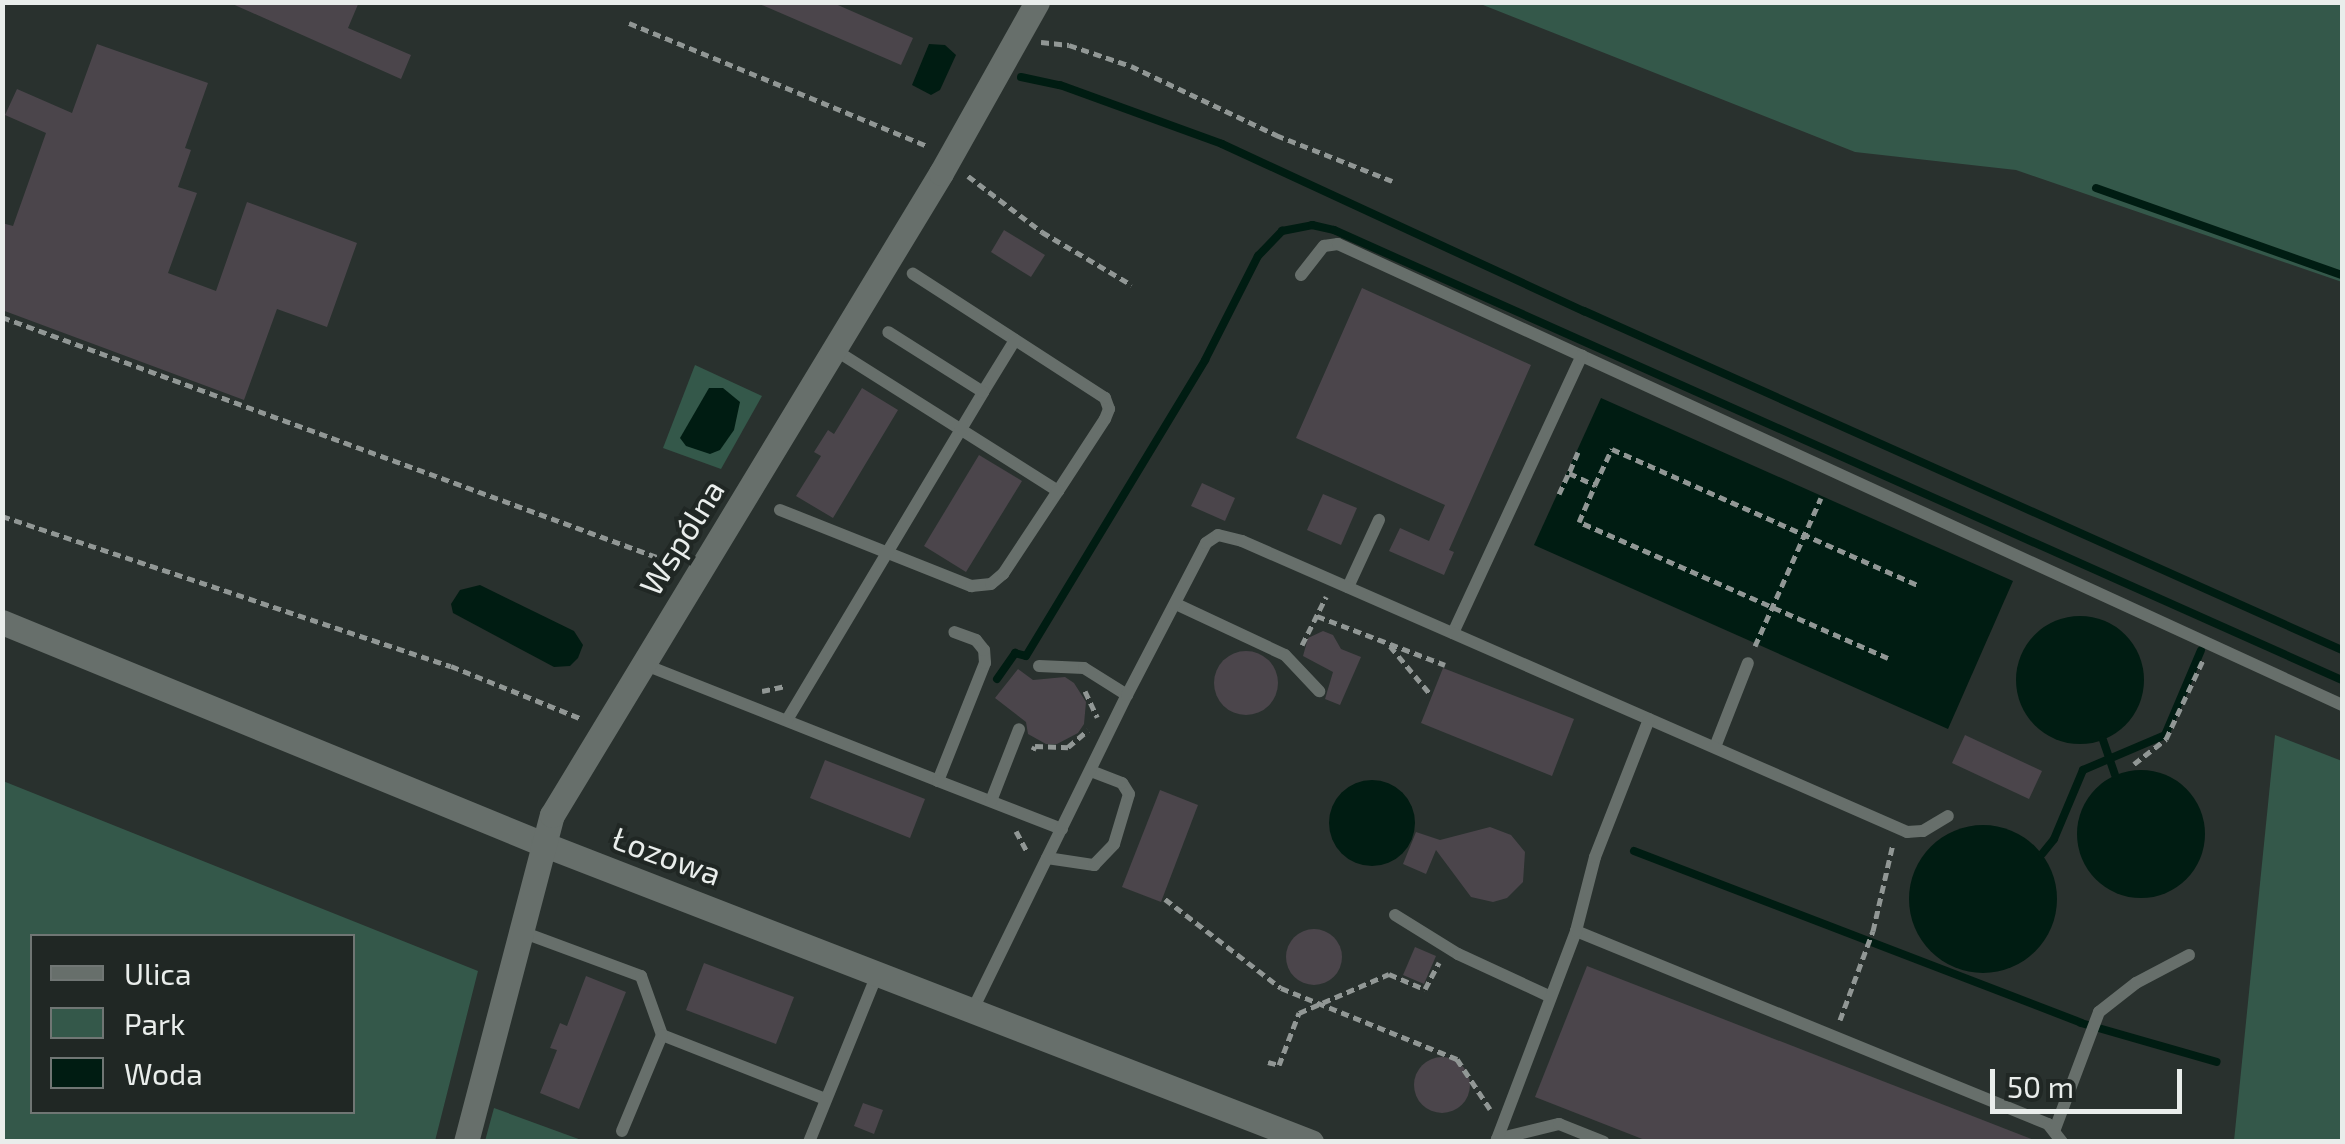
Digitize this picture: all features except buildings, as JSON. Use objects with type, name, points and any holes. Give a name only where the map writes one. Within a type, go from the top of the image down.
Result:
[{"type":"street","name":"Wspólna","points":[[466,1142],[552,815],[948,161],[1037,2]]},
{"type":"street","name":"Łozowa","points":[[2,622],[543,844],[1311,1142]]},
{"type":"lane","points":[[1301,275],[1324,246],[1338,244],[2342,705]]},
{"type":"lane","points":[[780,510],[971,586],[991,584],[1109,409],[1105,398],[914,274]]},
{"type":"lane","points":[[888,332],[983,392]]},
{"type":"lane","points":[[787,720],[1015,340]]},
{"type":"lane","points":[[835,350],[1058,490]]},
{"type":"lane","points":[[1453,633],[1582,356]]},
{"type":"lane","points":[[1348,587],[1379,520]]},
{"type":"lane","points":[[973,1009],[1127,694],[1206,543],[1218,535],[1242,540],[1896,827],[1923,832],[1948,816]]},
{"type":"lane","points":[[1176,604],[1285,655],[1319,691]]},
{"type":"lane","points":[[938,780],[985,663],[984,650],[976,640],[954,632]]},
{"type":"lane","points":[[641,663],[1062,829]]},
{"type":"lane","points":[[1714,748],[1748,663]]},
{"type":"lane","points":[[1039,666],[1084,668],[1127,694]]},
{"type":"lane","points":[[1498,1137],[1576,931],[1595,857],[1650,719]]},
{"type":"lane","points":[[991,801],[1020,729]]},
{"type":"lane","points":[[1048,858],[1094,866],[1114,844],[1129,794],[1122,783],[1091,771]]},
{"type":"lane","points":[[1394,915],[1447,947],[1549,996]]},
{"type":"lane","points":[[1576,931],[1834,1036],[2058,1135],[2098,1012],[2136,982],[2190,955]]},
{"type":"lane","points":[[522,932],[641,976],[662,1036],[622,1132]]},
{"type":"lane","points":[[809,1142],[878,972]]},
{"type":"lane","points":[[662,1036],[825,1099]]},
{"type":"lane","points":[[1498,1137],[1559,1124],[1604,1142]]},
{"type":"path","points":[[628,23],[909,136],[1042,232],[1132,285]]},
{"type":"path","points":[[1014,45],[1069,45],[1132,66],[1276,135],[1392,181]]},
{"type":"path","points":[[2,317],[697,573]]},
{"type":"path","points":[[1888,658],[1579,522],[1595,485],[1612,449],[1920,586]]},
{"type":"path","points":[[1559,494],[1578,452]]},
{"type":"path","points":[[1568,473],[1595,485]]},
{"type":"path","points":[[1758,640],[1821,498]]},
{"type":"path","points":[[2,516],[451,666],[564,709],[600,734]]},
{"type":"path","points":[[1293,664],[1333,580]]},
{"type":"path","points":[[1318,616],[1445,664]]},
{"type":"path","points":[[1388,643],[1431,695]]},
{"type":"path","points":[[2134,764],[2166,739],[2211,644]]},
{"type":"path","points":[[1062,666],[1086,692],[1098,721],[1092,742]]},
{"type":"path","points":[[753,690],[775,690],[793,678]]},
{"type":"path","points":[[1029,760],[1035,746],[1068,747],[1098,721]]},
{"type":"path","points":[[1009,808],[1004,822],[1019,834],[1030,861]]},
{"type":"path","points":[[1834,1036],[1873,931],[1896,827]]},
{"type":"path","points":[[1164,899],[1281,988],[1457,1059],[1498,1137]]},
{"type":"path","points":[[1268,1062],[1279,1065],[1300,1013],[1390,974],[1425,989],[1447,947]]},
{"type":"green space","points":[[1478,3],[2342,3],[2342,282],[2016,170],[1855,152]]},
{"type":"green space","points":[[695,365],[762,396],[721,469],[663,448]]},
{"type":"green space","points":[[2275,735],[2342,761],[2342,1141],[2234,1141]]},
{"type":"green space","points":[[3,781],[478,971],[435,1141],[3,1141]]},
{"type":"green space","points":[[494,1108],[584,1141],[485,1141]]},
{"type":"water","points":[[929,44],[945,45],[956,55],[940,90],[931,95],[912,85]]},
{"type":"water","points":[[709,388],[723,388],[740,402],[734,430],[720,450],[710,454],[686,446],[680,438]]},
{"type":"water","points":[[1601,398],[2013,581],[1948,729],[1534,545]]},
{"type":"water","points":[[480,585],[574,631],[583,645],[578,658],[570,666],[554,667],[453,613],[451,604],[460,590]]},
{"type":"water","points":[[2080,616],[2105,620],[2126,634],[2140,655],[2144,680],[2140,705],[2126,726],[2105,740],[2080,744],[2055,740],[2034,726],[2020,705],[2016,680],[2020,655],[2034,634],[2055,620]]},
{"type":"water","points":[[2141,770],[2166,774],[2187,788],[2201,809],[2205,834],[2201,859],[2187,880],[2166,894],[2141,898],[2116,894],[2095,880],[2081,859],[2077,834],[2081,809],[2095,788],[2116,774]]},
{"type":"water","points":[[1372,780],[1389,783],[1408,799],[1415,823],[1412,840],[1396,859],[1372,866],[1355,863],[1336,847],[1329,823],[1332,806],[1348,787]]},
{"type":"water","points":[[1983,825],[2011,831],[2035,847],[2051,871],[2057,899],[2051,927],[2035,951],[2011,967],[1983,973],[1955,967],[1931,951],[1915,927],[1909,899],[1915,871],[1931,847],[1955,831]]},
{"type":"waterway","points":[[1021,77],[1060,85],[1222,144],[1584,311],[2342,650]]},
{"type":"waterway","points":[[2096,188],[2342,275]]},
{"type":"waterway","points":[[997,679],[1015,653],[1026,656],[1205,360],[1258,256],[1282,231],[1312,225],[1334,230],[2342,680]]},
{"type":"waterway","points":[[2042,854],[2054,839],[2083,770],[2165,735],[2201,650]]},
{"type":"waterway","points":[[2103,740],[2115,775]]},
{"type":"waterway","points":[[1634,851],[2081,1023],[2217,1062]]}]
